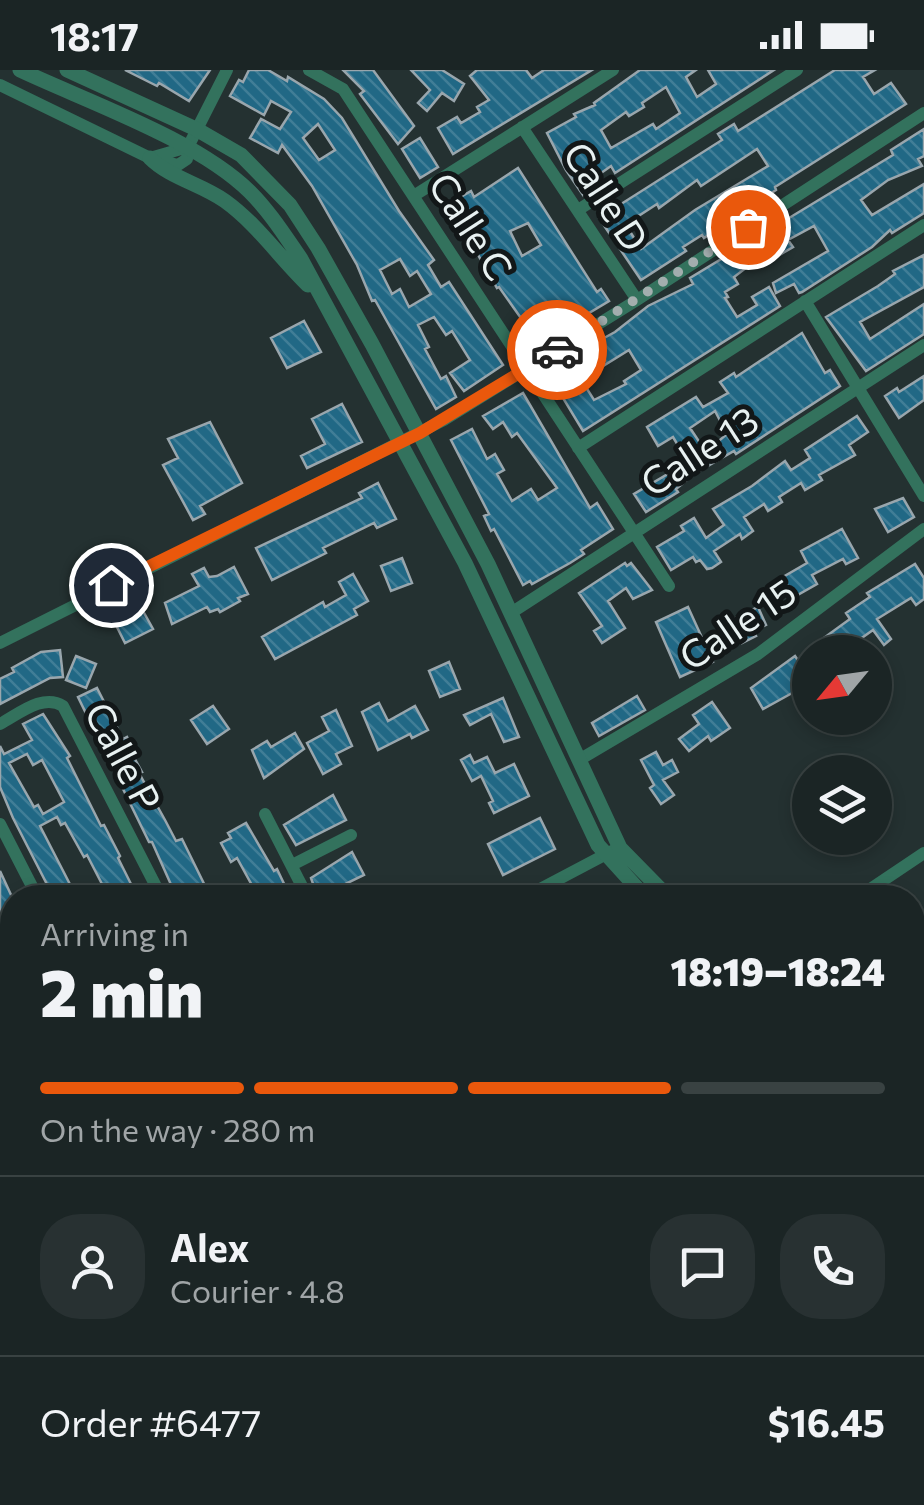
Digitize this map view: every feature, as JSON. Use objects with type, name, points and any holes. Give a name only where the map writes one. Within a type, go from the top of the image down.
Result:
[{"type":"street","points":[[20,70],[188,147],[248,190],[276,222],[401,440],[464,563],[574,798],[636,885]]},
{"type":"street","points":[[67,70],[196,129],[242,156],[290,205],[318,248],[420,433],[512,613],[579,760],[612,852],[653,885]]},
{"type":"street","points":[[0,86],[150,158],[178,165],[187,159],[188,147],[226,70]]},
{"type":"street","name":"Calle C","points":[[309,70],[343,89],[669,586]]},
{"type":"street","points":[[415,195],[612,70]]},
{"type":"street","points":[[578,210],[796,70]]},
{"type":"street","points":[[0,643],[420,433],[637,300],[924,113]]},
{"type":"street","name":"Calle D","points":[[522,127],[637,300]]},
{"type":"street","points":[[150,158],[160,168],[224,200],[322,297]]},
{"type":"street","points":[[578,448],[924,225]]},
{"type":"street","points":[[804,301],[924,496]]},
{"type":"street","name":"Calle 13","points":[[512,613],[924,345]]},
{"type":"street","name":"Calle 15","points":[[579,760],[758,654],[924,529]]},
{"type":"street","name":"Calle P","points":[[0,724],[45,700],[63,706],[155,885]]},
{"type":"street","points":[[265,814],[302,885]]},
{"type":"street","points":[[0,824],[31,885]]},
{"type":"street","points":[[292,865],[351,835]]},
{"type":"street","points":[[549,885],[612,852]]},
{"type":"street","points":[[876,885],[924,853]]},
{"type":"building","points":[[125,70],[210,70],[189,101],[159,83],[157,86]]},
{"type":"building","points":[[249,70],[268,70],[287,81],[288,77],[324,99],[342,118],[434,260],[428,265],[441,287],[449,282],[503,365],[464,391],[450,373],[470,360],[452,331],[446,335],[434,317],[418,325],[429,347],[425,349],[456,397],[436,409],[375,300],[372,301],[357,265],[312,186],[282,145],[278,153],[250,138],[261,119],[280,129],[291,112],[271,101],[264,115],[230,96],[239,80],[243,82]],"holes":[[[318,124],[335,150],[319,160],[303,138]],[[400,259],[410,276],[417,271],[431,294],[409,307],[400,289],[392,294],[380,270]]]},
{"type":"building","points":[[343,70],[373,70],[414,126],[398,144],[360,94],[364,91]]},
{"type":"building","points":[[411,70],[442,70],[464,84],[454,101],[442,93],[427,111],[418,103],[430,90]]},
{"type":"building","points":[[477,70],[526,70],[532,78],[544,70],[592,70],[453,154],[438,128],[457,117],[461,123],[480,112],[477,107],[489,100],[470,76]]},
{"type":"building","points":[[640,70],[696,70],[686,77],[697,97],[716,84],[708,70],[774,70],[615,173],[611,166],[594,178],[599,185],[583,195],[547,133]],"holes":[[[666,87],[680,113],[656,129],[653,124],[611,148],[601,130],[626,112],[629,116],[644,107],[642,103]]]},
{"type":"building","points":[[835,70],[875,70],[863,77],[874,94],[891,83],[906,104],[775,187],[776,190],[704,238],[702,235],[683,247],[686,251],[641,280],[599,218],[722,140],[718,134],[734,124],[738,131]],"holes":[[[757,149],[768,166],[695,210],[641,249],[629,230],[640,222],[637,217],[657,204],[659,208],[697,180],[701,186]]]},
{"type":"building","points":[[924,129],[924,156],[918,159],[922,166],[888,180],[861,200],[872,215],[924,184],[924,213],[892,233],[890,230],[872,247],[802,292],[794,284],[776,293],[773,283],[828,251],[814,226],[788,240],[793,247],[776,257],[773,251],[751,264],[734,277],[738,284],[725,292],[737,317],[757,305],[752,297],[769,287],[780,306],[583,431],[554,383],[549,385],[543,376],[565,363],[577,384],[582,381],[594,400],[626,384],[624,381],[641,370],[629,350],[595,371],[582,350],[615,332],[648,306],[693,284],[690,278],[893,155],[891,150]]},
{"type":"building","points":[[420,138],[438,167],[420,178],[402,149]]},
{"type":"building","points":[[518,168],[597,292],[601,289],[609,301],[584,316],[580,309],[557,322],[562,329],[547,339],[543,332],[535,338],[497,288],[449,204],[471,191],[474,197]],"holes":[[[528,223],[541,245],[522,256],[510,231]]]},
{"type":"building","points":[[924,255],[924,287],[860,322],[870,339],[924,304],[924,334],[866,371],[826,317],[878,286],[895,274],[893,271]]},
{"type":"building","points":[[304,321],[321,352],[287,368],[271,338]]},
{"type":"building","points":[[802,333],[825,373],[830,370],[840,386],[736,454],[734,451],[694,474],[676,489],[678,492],[646,512],[634,494],[688,462],[673,437],[658,446],[647,427],[696,397],[703,407],[728,393],[720,382],[734,373],[736,377]],"holes":[[[715,411],[727,434],[706,452],[690,428]]]},
{"type":"building","points":[[924,376],[924,400],[899,418],[885,396]]},
{"type":"building","points":[[523,393],[590,508],[597,503],[613,529],[581,550],[584,554],[570,563],[523,585],[494,529],[491,531],[484,516],[489,514],[451,440],[472,429],[487,459],[495,454],[504,470],[497,474],[512,501],[531,489],[538,500],[557,488],[517,433],[512,437],[503,422],[493,429],[483,416]]},
{"type":"building","points":[[342,404],[362,442],[307,468],[301,456],[325,444],[312,419]]},
{"type":"building","points":[[857,416],[868,432],[849,445],[855,455],[819,475],[822,480],[805,490],[801,483],[779,497],[782,502],[768,511],[764,504],[744,517],[753,531],[742,539],[740,534],[714,551],[721,562],[712,568],[707,569],[693,557],[671,570],[657,547],[684,531],[681,526],[694,518],[706,538],[724,525],[713,509],[785,461],[791,470],[810,458],[805,450]]},
{"type":"building","points":[[210,422],[242,483],[200,506],[205,514],[193,520],[163,465],[178,458],[168,439]]},
{"type":"building","points":[[378,483],[396,519],[377,528],[374,523],[323,548],[326,553],[272,580],[256,548],[362,498],[359,493]]},
{"type":"building","points":[[903,498],[914,517],[888,532],[875,509]]},
{"type":"building","points":[[842,529],[858,558],[846,564],[843,559],[812,575],[817,584],[794,597],[783,577],[807,563],[801,551]]},
{"type":"building","points":[[402,558],[412,583],[391,591],[381,566]]},
{"type":"building","points":[[631,563],[652,590],[633,599],[626,588],[608,601],[625,628],[602,643],[594,631],[602,626],[579,593]]},
{"type":"building","points":[[915,564],[924,578],[924,599],[916,605],[911,598],[877,619],[888,635],[877,635],[873,630],[866,635],[828,635],[850,619],[846,613],[870,597],[867,593]]},
{"type":"building","points":[[234,567],[248,594],[220,612],[210,612],[207,607],[172,624],[165,603],[199,586],[192,574],[204,568],[209,577],[217,576]]},
{"type":"building","points":[[353,574],[368,601],[354,609],[357,615],[275,659],[262,637],[323,602],[325,607],[346,595],[339,582]]},
{"type":"building","points":[[688,607],[713,662],[680,677],[656,622]]},
{"type":"building","points":[[758,607],[766,625],[742,643],[731,620]]},
{"type":"building","points":[[143,611],[153,629],[125,643],[116,625]]},
{"type":"building","points":[[60,650],[63,677],[50,678],[0,704],[0,679],[14,672],[12,668],[41,652]]},
{"type":"building","points":[[76,656],[96,664],[86,688],[66,680]]},
{"type":"building","points":[[792,658],[792,693],[763,709],[751,688]]},
{"type":"building","points":[[449,662],[460,689],[440,697],[429,671]]},
{"type":"building","points":[[97,688],[123,739],[127,737],[134,750],[131,752],[142,772],[139,773],[176,841],[182,839],[205,885],[171,885],[78,697]]},
{"type":"building","points":[[637,696],[645,710],[599,736],[592,723]]},
{"type":"building","points":[[503,698],[519,737],[504,742],[491,714],[470,725],[464,715]]},
{"type":"building","points":[[712,702],[730,728],[711,741],[708,736],[689,751],[679,739],[699,724],[693,715]]},
{"type":"building","points":[[379,703],[388,721],[415,706],[428,730],[378,750],[362,712]]},
{"type":"building","points":[[213,706],[229,729],[207,744],[191,720]]},
{"type":"building","points":[[336,710],[352,746],[336,754],[341,764],[323,774],[307,743],[329,731],[322,717]]},
{"type":"building","points":[[43,714],[70,756],[67,758],[132,885],[102,884],[87,855],[84,857],[65,823],[61,825],[57,817],[40,826],[70,885],[47,885],[0,787],[0,746],[4,754],[32,740],[23,724]],"holes":[[[27,754],[33,765],[42,760],[64,802],[43,814],[38,805],[34,807],[9,763]]]},
{"type":"building","points":[[295,733],[304,749],[264,778],[252,750],[267,741],[271,747]]},
{"type":"building","points":[[656,752],[663,765],[672,760],[678,772],[663,780],[674,795],[661,804],[650,788],[654,785],[641,760]]},
{"type":"building","points":[[470,755],[474,763],[487,757],[495,773],[514,764],[529,796],[494,813],[489,803],[493,801],[481,776],[472,781],[461,760]]},
{"type":"building","points":[[333,795],[346,820],[296,845],[284,825]]},
{"type":"building","points":[[540,818],[555,849],[503,875],[488,844]]},
{"type":"building","points":[[246,823],[285,885],[252,885],[237,858],[231,862],[221,843],[231,838],[228,833]]},
{"type":"building","points":[[352,852],[364,875],[343,885],[313,885],[311,878]]},
{"type":"way so far","points":[[557,350],[748,227]]},
{"type":"route","points":[[111,585],[420,433],[557,350]]}]
